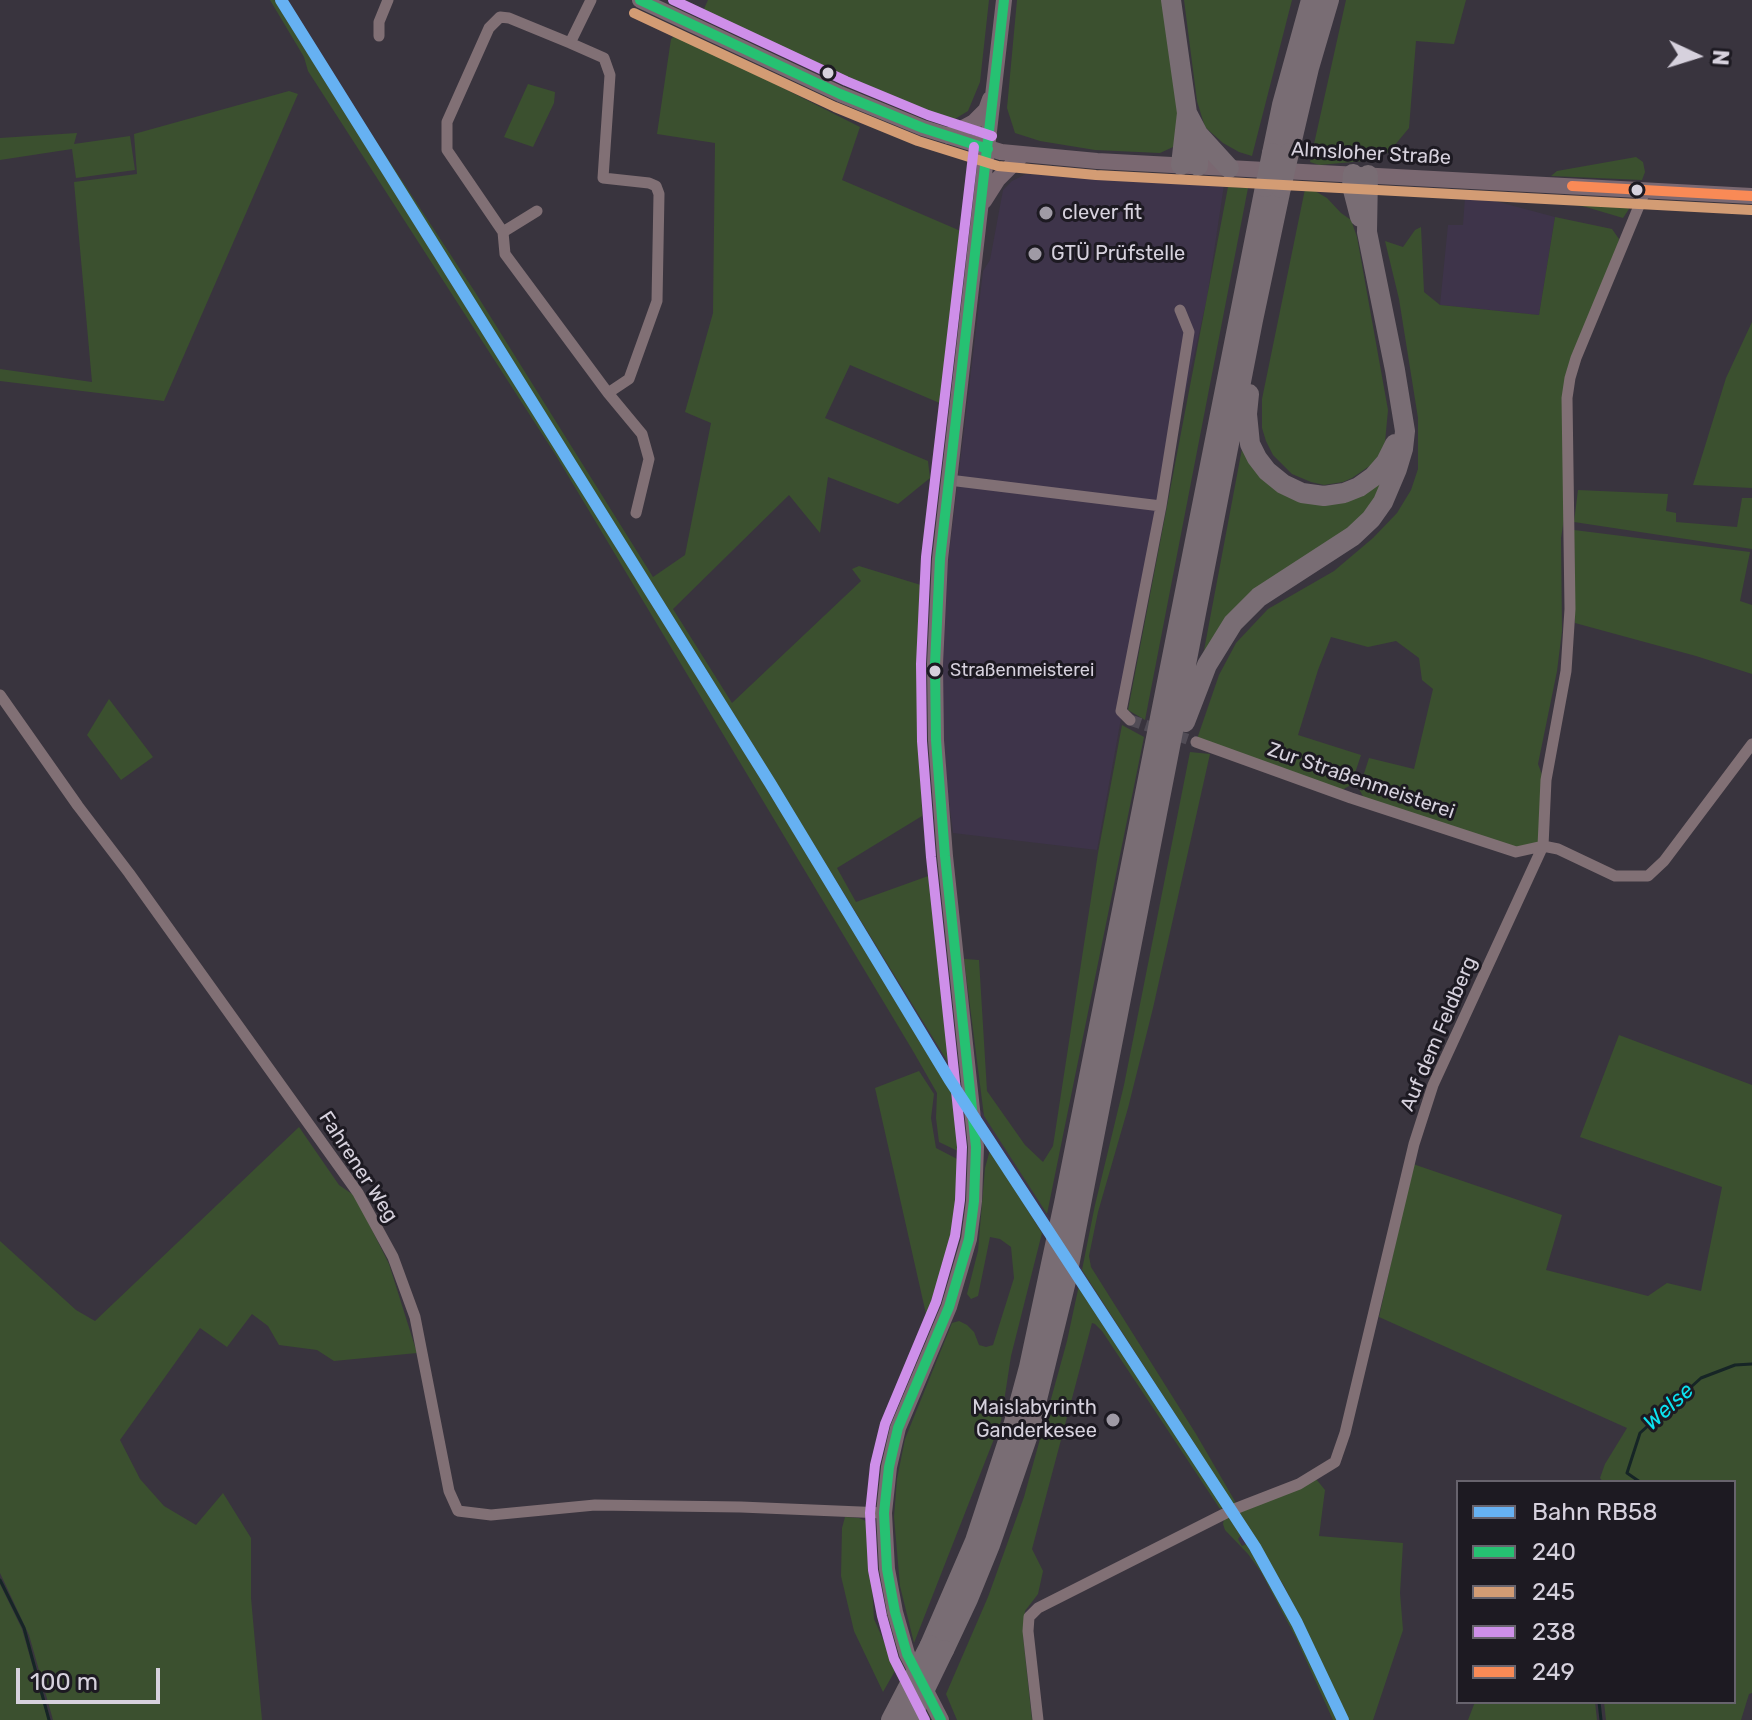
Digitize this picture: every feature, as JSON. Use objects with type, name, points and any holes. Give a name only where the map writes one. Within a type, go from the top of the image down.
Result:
[{"type":"highway","points":[[1171,0],[1187,113],[1190,166]]},
{"type":"highway","points":[[1302,0],[1305,23]]},
{"type":"highway","points":[[1281,153],[1282,105],[1311,0]]},
{"type":"highway","points":[[910,1720],[995,1483],[1029,1367],[1273,188],[1329,0]]},
{"type":"highway","points":[[1187,113],[1198,134],[1229,168]]},
{"type":"highway","points":[[1190,166],[1198,134]]},
{"type":"highway","points":[[1168,758],[1182,734],[1207,665],[1233,623],[1259,597],[1353,536],[1371,519],[1391,485],[1403,449],[1403,408],[1367,232],[1360,175]]},
{"type":"highway","points":[[891,1720],[973,1586],[1029,1432],[1066,1281],[1253,320],[1273,188]]},
{"type":"highway","points":[[1253,320],[1258,341],[1247,414],[1250,444],[1267,471],[1283,484],[1302,493],[1324,496],[1359,487],[1373,477],[1392,452],[1403,408]]},
{"type":"main road","name":"Almsloher Straße","points":[[640,0],[840,94],[923,128],[988,149],[1022,155],[1752,196]]},
{"type":"main road","points":[[941,1720],[907,1654],[895,1612],[887,1569],[884,1513],[889,1467],[898,1428],[949,1307],[969,1239],[974,1201],[976,1147],[945,856],[936,740],[935,664],[939,574],[1004,0]]},
{"type":"main road","points":[[948,136],[974,122],[986,110],[994,90]]},
{"type":"main road","points":[[981,210],[998,179],[1022,155]]},
{"type":"street","points":[[379,36],[379,22],[388,0]]},
{"type":"street","points":[[570,43],[591,0]]},
{"type":"street","points":[[608,393],[629,379],[657,301],[659,194],[656,186],[649,183],[603,178],[610,75],[604,58],[500,17],[489,28],[447,122],[447,150],[503,232],[505,254],[608,393],[642,434],[649,459],[636,513]]},
{"type":"street","name":"Auf dem Feldberg","points":[[1038,1720],[1028,1631],[1029,1617],[1038,1608],[1232,1510],[1299,1484],[1335,1462],[1345,1433],[1414,1144],[1433,1085],[1543,846],[1546,780],[1566,671],[1569,624],[1567,398],[1570,378],[1646,189]]},
{"type":"street","points":[[503,232],[537,211]]},
{"type":"street","points":[[1130,720],[1121,711],[1161,506],[1189,332],[1180,310]]},
{"type":"street","points":[[949,480],[1161,506]]},
{"type":"street","name":"Fahrener Weg","points":[[0,695],[358,1193],[393,1257],[415,1317],[449,1491],[458,1511],[491,1515],[595,1505],[884,1513]]},
{"type":"street","name":"Zur Straßenmeisterei","points":[[1196,742],[1351,798],[1516,852]]},
{"type":"street","points":[[1530,871],[1516,852],[1543,846],[1558,849],[1615,876],[1648,876],[1664,861],[1752,744]]},
{"type":"shaded area","points":[[275,0],[287,0],[957,1077],[985,1116],[1284,1586],[1346,1720],[1337,1720],[1299,1637],[1264,1572],[1246,1544],[1243,1546],[1237,1539],[1241,1535],[1224,1507],[1148,1387],[1042,1233],[935,1064],[561,452]]},
{"type":"shaded area","points":[[1026,174],[1224,185],[1207,298],[1183,404],[1142,630],[1120,724],[1097,850],[953,833],[948,795],[942,728],[942,612],[983,271],[990,260],[1003,190]]},
{"type":"shaded area","points":[[1465,197],[1495,201],[1555,217],[1539,315],[1440,305],[1448,225],[1463,225]]},
{"type":"green space","points":[[270,0],[275,0],[561,452],[960,1105],[964,1154],[939,1142],[937,1093],[913,1051],[555,454],[308,71],[304,57]]},
{"type":"green space","points":[[708,0],[989,0],[980,82],[968,111],[950,122],[936,119],[883,102],[879,95],[816,62],[717,19],[703,11]]},
{"type":"green space","points":[[1017,0],[1162,0],[1178,114],[1173,147],[1160,153],[1095,150],[1040,141],[1015,133],[1007,108]]},
{"type":"green space","points":[[1184,0],[1292,0],[1252,156],[1223,143],[1205,127],[1197,101]]},
{"type":"green space","points":[[1346,0],[1466,0],[1454,44],[1416,41],[1409,128],[1389,152],[1364,161],[1319,165],[1310,162]]},
{"type":"green space","points":[[679,32],[688,40],[860,127],[842,180],[963,232],[942,404],[850,365],[825,418],[928,461],[930,478],[898,504],[828,477],[820,533],[789,495],[673,609],[732,703],[861,581],[852,569],[859,566],[924,586],[917,672],[922,816],[837,868],[856,902],[931,875],[957,1077],[340,86],[475,292],[653,577],[685,555],[711,423],[685,412],[713,313],[715,143],[657,134],[671,39]]},
{"type":"green space","points":[[528,84],[555,92],[554,103],[533,147],[504,137]]},
{"type":"green space","points":[[289,91],[298,94],[164,401],[0,381],[0,369],[92,382],[74,182],[137,174],[134,134]]},
{"type":"green space","points":[[77,133],[74,144],[130,136],[135,170],[76,178],[72,149],[0,160],[0,138]]},
{"type":"green space","points":[[1636,157],[1643,162],[1645,172],[1642,180],[1551,176],[1557,171]]},
{"type":"green space","points":[[1228,187],[1248,188],[1145,720],[1128,710]]},
{"type":"green space","points":[[1305,189],[1327,198],[1351,220],[1357,237],[1388,410],[1385,442],[1371,465],[1343,482],[1324,485],[1292,474],[1273,455],[1262,428],[1262,399]]},
{"type":"green space","points":[[1564,198],[1623,200],[1629,209],[1623,218],[1562,203]]},
{"type":"green space","points":[[1555,217],[1612,229],[1619,239],[1566,375],[1564,519],[1561,538],[1562,631],[1538,764],[1544,780],[1539,841],[1532,846],[1512,848],[1364,798],[1359,789],[1369,758],[1414,769],[1433,689],[1422,680],[1419,658],[1396,641],[1368,647],[1331,637],[1318,670],[1298,735],[1361,755],[1351,785],[1342,790],[1197,739],[1219,675],[1236,643],[1268,609],[1334,571],[1373,538],[1397,513],[1411,490],[1418,469],[1418,418],[1399,299],[1385,241],[1403,247],[1415,230],[1421,227],[1424,292],[1440,305],[1539,315]]},
{"type":"green space","points":[[1752,322],[1752,488],[1693,485],[1726,378]]},
{"type":"green space","points":[[1244,438],[1289,496],[1389,476],[1367,515],[1320,553],[1202,661]]},
{"type":"green space","points":[[1578,490],[1668,494],[1666,511],[1676,513],[1676,522],[1737,527],[1742,498],[1752,498],[1752,549],[1574,522]]},
{"type":"green space","points":[[1574,530],[1750,552],[1740,601],[1752,605],[1752,674],[1575,623]]},
{"type":"green space","points":[[109,699],[153,757],[121,780],[87,735]]},
{"type":"green space","points":[[1122,725],[1144,737],[1047,1214],[984,1116],[964,959],[979,960],[987,1091],[1025,1145],[1043,1162],[1053,1146],[1098,853]]},
{"type":"green space","points":[[1190,752],[1210,754],[1153,1008],[1089,1256],[1091,1267],[1196,1434],[1236,1503],[1233,1504],[1082,1270],[1124,1085]]},
{"type":"green space","points":[[1619,1035],[1752,1085],[1752,1693],[1749,1694],[1741,1720],[1606,1720],[1604,1704],[1736,1704],[1736,1480],[1602,1480],[1605,1464],[1627,1428],[1379,1317],[1413,1164],[1562,1215],[1546,1270],[1648,1296],[1667,1283],[1701,1291],[1722,1187],[1580,1137]]},
{"type":"green space","points":[[919,1071],[934,1094],[931,1118],[936,1148],[963,1162],[958,1220],[944,1284],[926,1314],[875,1088]]},
{"type":"green space","points":[[299,1127],[339,1185],[355,1196],[389,1264],[417,1353],[334,1361],[317,1350],[279,1345],[268,1326],[252,1314],[227,1347],[200,1328],[120,1440],[140,1479],[164,1506],[196,1525],[223,1493],[251,1538],[251,1598],[262,1720],[53,1720],[29,1635],[0,1573],[0,1241],[76,1310],[95,1321]]},
{"type":"green space","points":[[990,1150],[1042,1233],[1011,1356],[1001,1421],[914,1643],[900,1586],[894,1517],[905,1439],[952,1323],[959,1321],[967,1325],[974,1332],[979,1345],[993,1345],[1014,1278],[1011,1247],[1000,1239],[990,1237],[978,1296],[971,1299],[967,1294],[978,1251],[985,1168]]},
{"type":"green space","points":[[1079,1285],[1224,1507],[1220,1509],[1102,1331],[1092,1323],[1032,1549],[1043,1571],[1038,1594],[1025,1611],[1023,1636],[1032,1720],[957,1720],[946,1694],[988,1597],[1024,1497],[1067,1341]]},
{"type":"green space","points":[[1316,1479],[1325,1490],[1319,1536],[1403,1543],[1400,1593],[1403,1630],[1373,1720],[1346,1720],[1284,1586],[1239,1513]]},
{"type":"green space","points":[[1229,1516],[1241,1535],[1238,1539],[1242,1546],[1246,1544],[1264,1572],[1299,1637],[1337,1720],[1333,1720],[1296,1638],[1261,1572],[1225,1530],[1224,1519]]},
{"type":"green space","points":[[845,1517],[868,1522],[874,1619],[896,1669],[883,1692],[854,1631],[841,1576]]},
{"type":"green space","points":[[0,1584],[22,1629],[48,1720],[0,1720]]},
{"type":"green space","points":[[1474,1704],[1595,1704],[1597,1720],[1468,1720]]},
{"type":"waterway","name":"Welse","points":[[1637,1480],[1627,1473],[1640,1433],[1701,1378],[1735,1365],[1752,1364]]},
{"type":"waterway","points":[[0,1580],[24,1628],[49,1720]]},
{"type":"waterway","name":"Welse","points":[[1599,1704],[1601,1720]]},
{"type":"tunnel","points":[[1130,720],[1196,742]]},
{"type":"rail line","name":"RB58","points":[[281,0],[770,783],[949,1079],[1255,1547],[1297,1623],[1343,1720]]},
{"type":"transit line","name":"240","points":[[640,0],[840,94],[923,128],[988,149]]},
{"type":"transit line","name":"238","points":[[673,0],[846,81],[928,115],[992,136]]},
{"type":"transit line","name":"240","points":[[941,1720],[907,1654],[895,1612],[887,1569],[884,1513],[889,1467],[898,1428],[949,1307],[969,1239],[974,1201],[976,1147],[945,856],[936,740],[935,664],[940,559],[1004,0]]},
{"type":"transit line","name":"245","points":[[634,13],[835,107],[918,141],[998,166],[1096,175],[1751,210]]},
{"type":"transit line","name":"238","points":[[925,1720],[894,1659],[882,1616],[873,1570],[870,1513],[875,1465],[885,1424],[936,1302],[955,1236],[960,1200],[962,1147],[931,857],[922,741],[921,664],[926,557],[974,147]]},
{"type":"transit line","name":"249","points":[[1572,186],[1752,196]]},
{"type":"place","name":"clever fit","points":[[1046,213]]},
{"type":"place","name":"GTÜ Prüfstelle","points":[[1035,254]]},
{"type":"place","name":"Straßenmeisterei","points":[[935,671]]},
{"type":"place","name":"Maislabyrinth Ganderkesee","points":[[1113,1420]]}]
